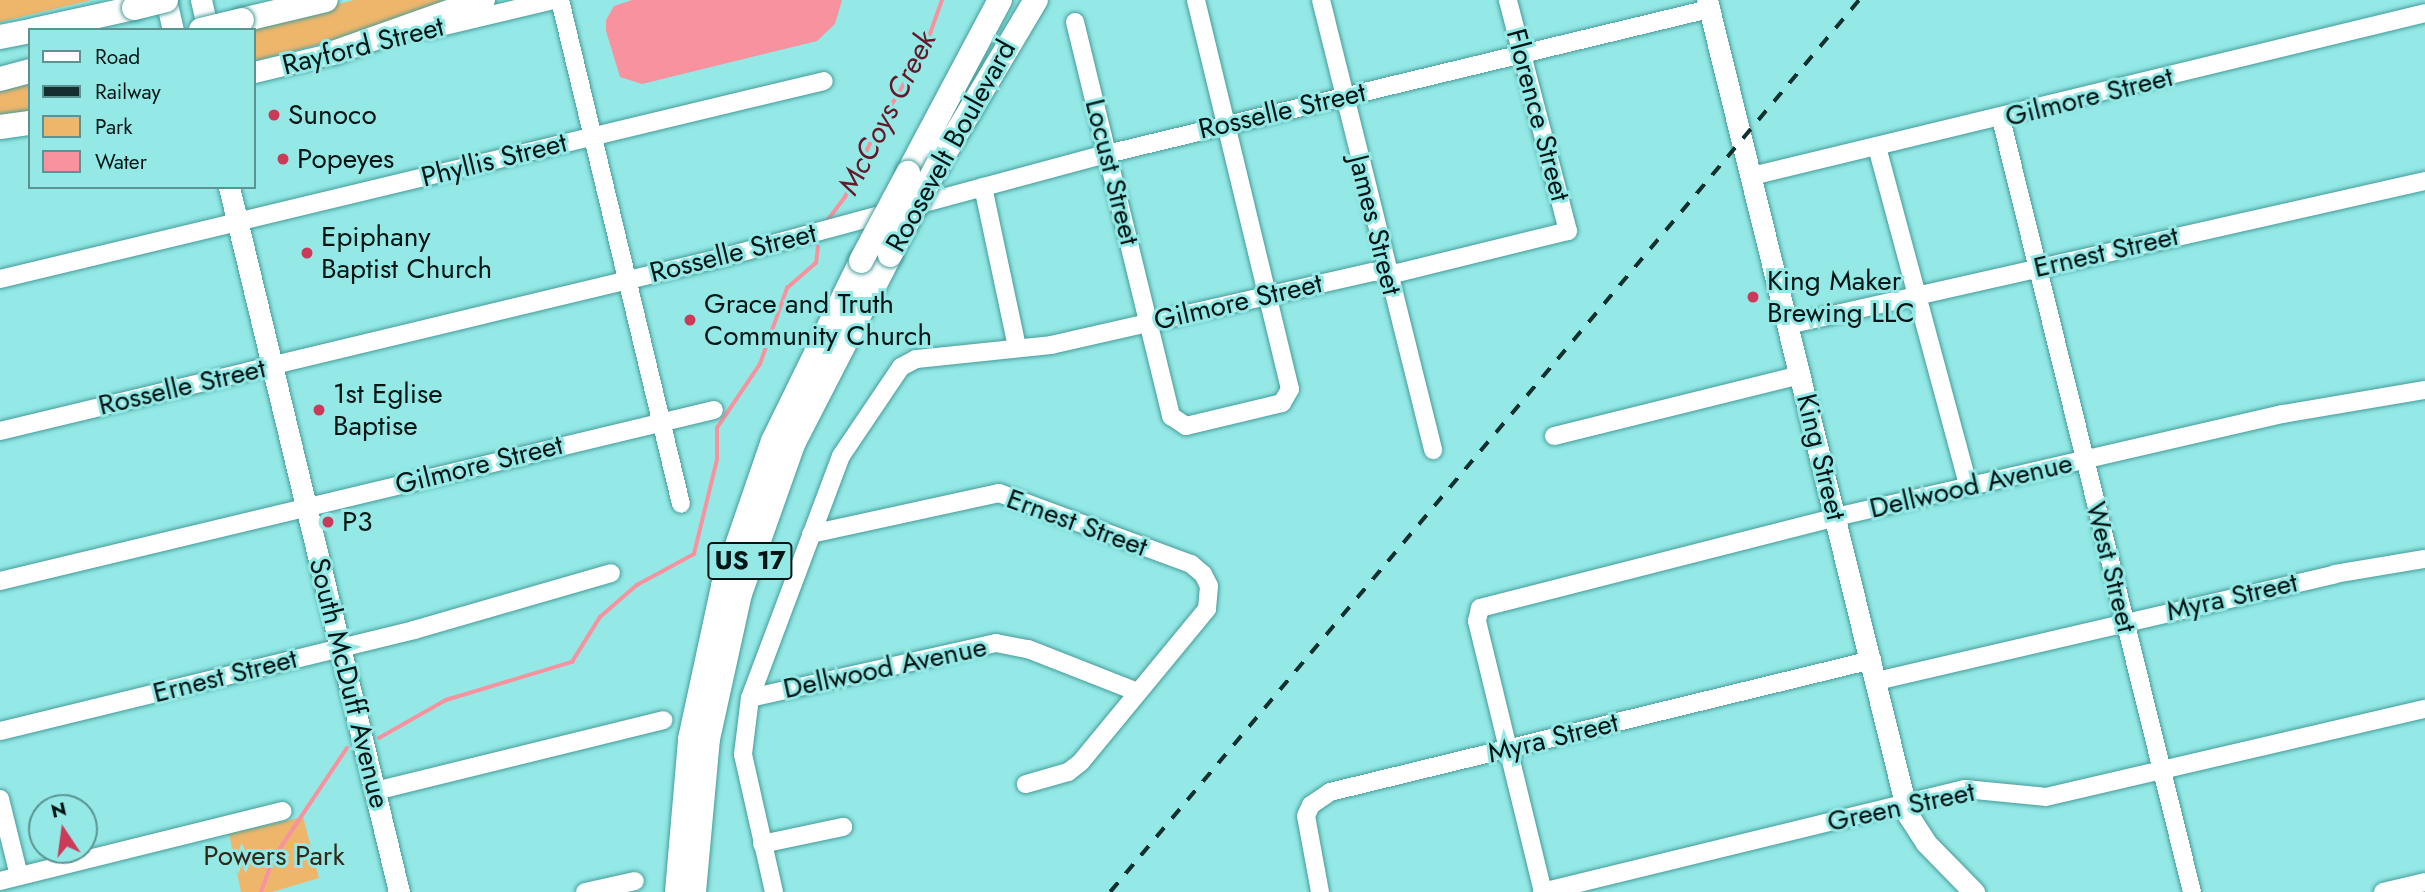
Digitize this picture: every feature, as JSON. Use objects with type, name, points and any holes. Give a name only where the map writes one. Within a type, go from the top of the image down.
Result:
[{"type":"highway","points":[[41,28],[166,0]]},
{"type":"highway","points":[[209,28],[326,0]]},
{"type":"highway","points":[[332,53],[483,0]]},
{"type":"highway","name":"Roosevelt Boulevard","points":[[677,892],[690,739],[723,586],[772,441],[861,261],[1000,0]]},
{"type":"highway","name":"Roosevelt Boulevard","points":[[694,892],[708,739],[740,593],[793,444],[937,166],[1036,0]]},
{"type":"highway","points":[[0,37],[28,31]]},
{"type":"highway","points":[[0,79],[28,72]]},
{"type":"highway","points":[[0,127],[28,125]]},
{"type":"main road","points":[[166,0],[173,28]]},
{"type":"main road","points":[[201,0],[208,28]]},
{"type":"main road","name":"King Street","points":[[1708,5],[1905,803],[1914,829],[1974,892]]},
{"type":"main road","name":"Rayford Street","points":[[256,72],[332,53]]},
{"type":"main road","name":"South McDuff Avenue","points":[[230,189],[399,892]]},
{"type":"street","name":"Rayford Street","points":[[332,53],[554,0]]},
{"type":"street","points":[[560,0],[681,504]]},
{"type":"street","points":[[1196,0],[1267,295]]},
{"type":"street","name":"James Street","points":[[1321,0],[1386,272],[1433,450]]},
{"type":"street","name":"Florence Street","points":[[1508,0],[1568,231]]},
{"type":"street","name":"Rosselle Street","points":[[0,431],[627,279],[1107,153],[1521,54],[1708,5]]},
{"type":"street","name":"Gilmore Street","points":[[1752,176],[2001,119],[2425,13]]},
{"type":"street","name":"Locust Street","points":[[1074,22],[1171,416],[1186,426],[1282,403],[1290,389],[1267,295]]},
{"type":"street","name":"Phyllis Street","points":[[0,279],[824,81]]},
{"type":"street","name":"West Street","points":[[2001,119],[2192,892]]},
{"type":"street","points":[[0,135],[28,126]]},
{"type":"street","points":[[1877,148],[1915,297],[1969,487]]},
{"type":"street","name":"Ernest Street","points":[[1788,325],[2425,181]]},
{"type":"street","points":[[983,187],[1017,347]]},
{"type":"street","name":"Gilmore Street","points":[[811,534],[852,435],[906,363],[1017,347],[1051,345],[1267,295],[1386,272],[1568,231]]},
{"type":"street","points":[[1554,436],[1800,375]]},
{"type":"street","name":"Dellwood Avenue","points":[[1508,749],[1477,621],[1480,607],[1836,517],[2283,414],[2425,390]]},
{"type":"street","name":"Gilmore Street","points":[[0,581],[714,410]]},
{"type":"street","name":"Ernest Street","points":[[811,534],[999,493],[1191,565],[1209,586],[1207,609],[1138,692]]},
{"type":"street","points":[[774,892],[743,754],[750,698],[811,534]]},
{"type":"street","name":"Myra Street","points":[[1318,885],[1305,829],[1306,816],[1320,797],[1508,749],[1874,670],[2125,622],[2335,574],[2425,559]]},
{"type":"street","name":"Ernest Street","points":[[0,731],[340,648],[611,573]]},
{"type":"street","name":"Dellwood Avenue","points":[[750,698],[996,643],[1028,649],[1138,692]]},
{"type":"street","points":[[1026,784],[1068,772],[1081,762],[1138,692]]},
{"type":"street","name":"Green Street","points":[[1542,892],[1965,789],[2046,797],[2425,709]]},
{"type":"street","points":[[375,791],[663,720]]},
{"type":"street","points":[[1508,749],[1542,892]]},
{"type":"street","points":[[0,799],[19,876]]},
{"type":"street","points":[[0,881],[282,811]]},
{"type":"street","points":[[762,844],[843,827]]},
{"type":"street","points":[[585,892],[635,881]]},
{"type":"street","points":[[2383,892],[2425,882]]},
{"type":"green space","points":[[0,0],[91,0],[0,22]]},
{"type":"green space","points":[[354,0],[455,0],[356,35],[256,60],[256,28],[243,28]]},
{"type":"green space","points":[[28,80],[28,112],[0,117],[0,87]]},
{"type":"green space","name":"Powers Park","points":[[303,817],[319,878],[272,892],[241,892],[229,834]]},
{"type":"water","points":[[632,0],[842,0],[835,24],[817,41],[642,84],[620,77],[606,31],[606,20],[614,6]]},
{"type":"waterway","name":"McCoys Creek","points":[[827,221],[845,197],[875,133],[925,48],[942,0]]},
{"type":"waterway","name":"McCoys Creek","points":[[379,738],[446,700],[572,662],[600,617],[637,585],[694,554],[717,460],[717,428],[760,364],[787,288],[816,263],[818,247]]},
{"type":"waterway","name":"McCoys Creek","points":[[261,892],[273,859],[347,748]]},
{"type":"railway","points":[[1110,892],[1859,0]]},
{"type":"place","name":"Sunoco","points":[[274,115]]},
{"type":"place","name":"Popeyes","points":[[283,159]]},
{"type":"place","name":"Epiphany Baptist Church","points":[[307,253]]},
{"type":"place","name":"King Maker Brewing LLC","points":[[1753,297]]},
{"type":"place","name":"Grace and Truth Community Church","points":[[690,320]]},
{"type":"place","name":"1st Eglise Baptise","points":[[319,410]]},
{"type":"place","name":"P3","points":[[328,522]]}]
